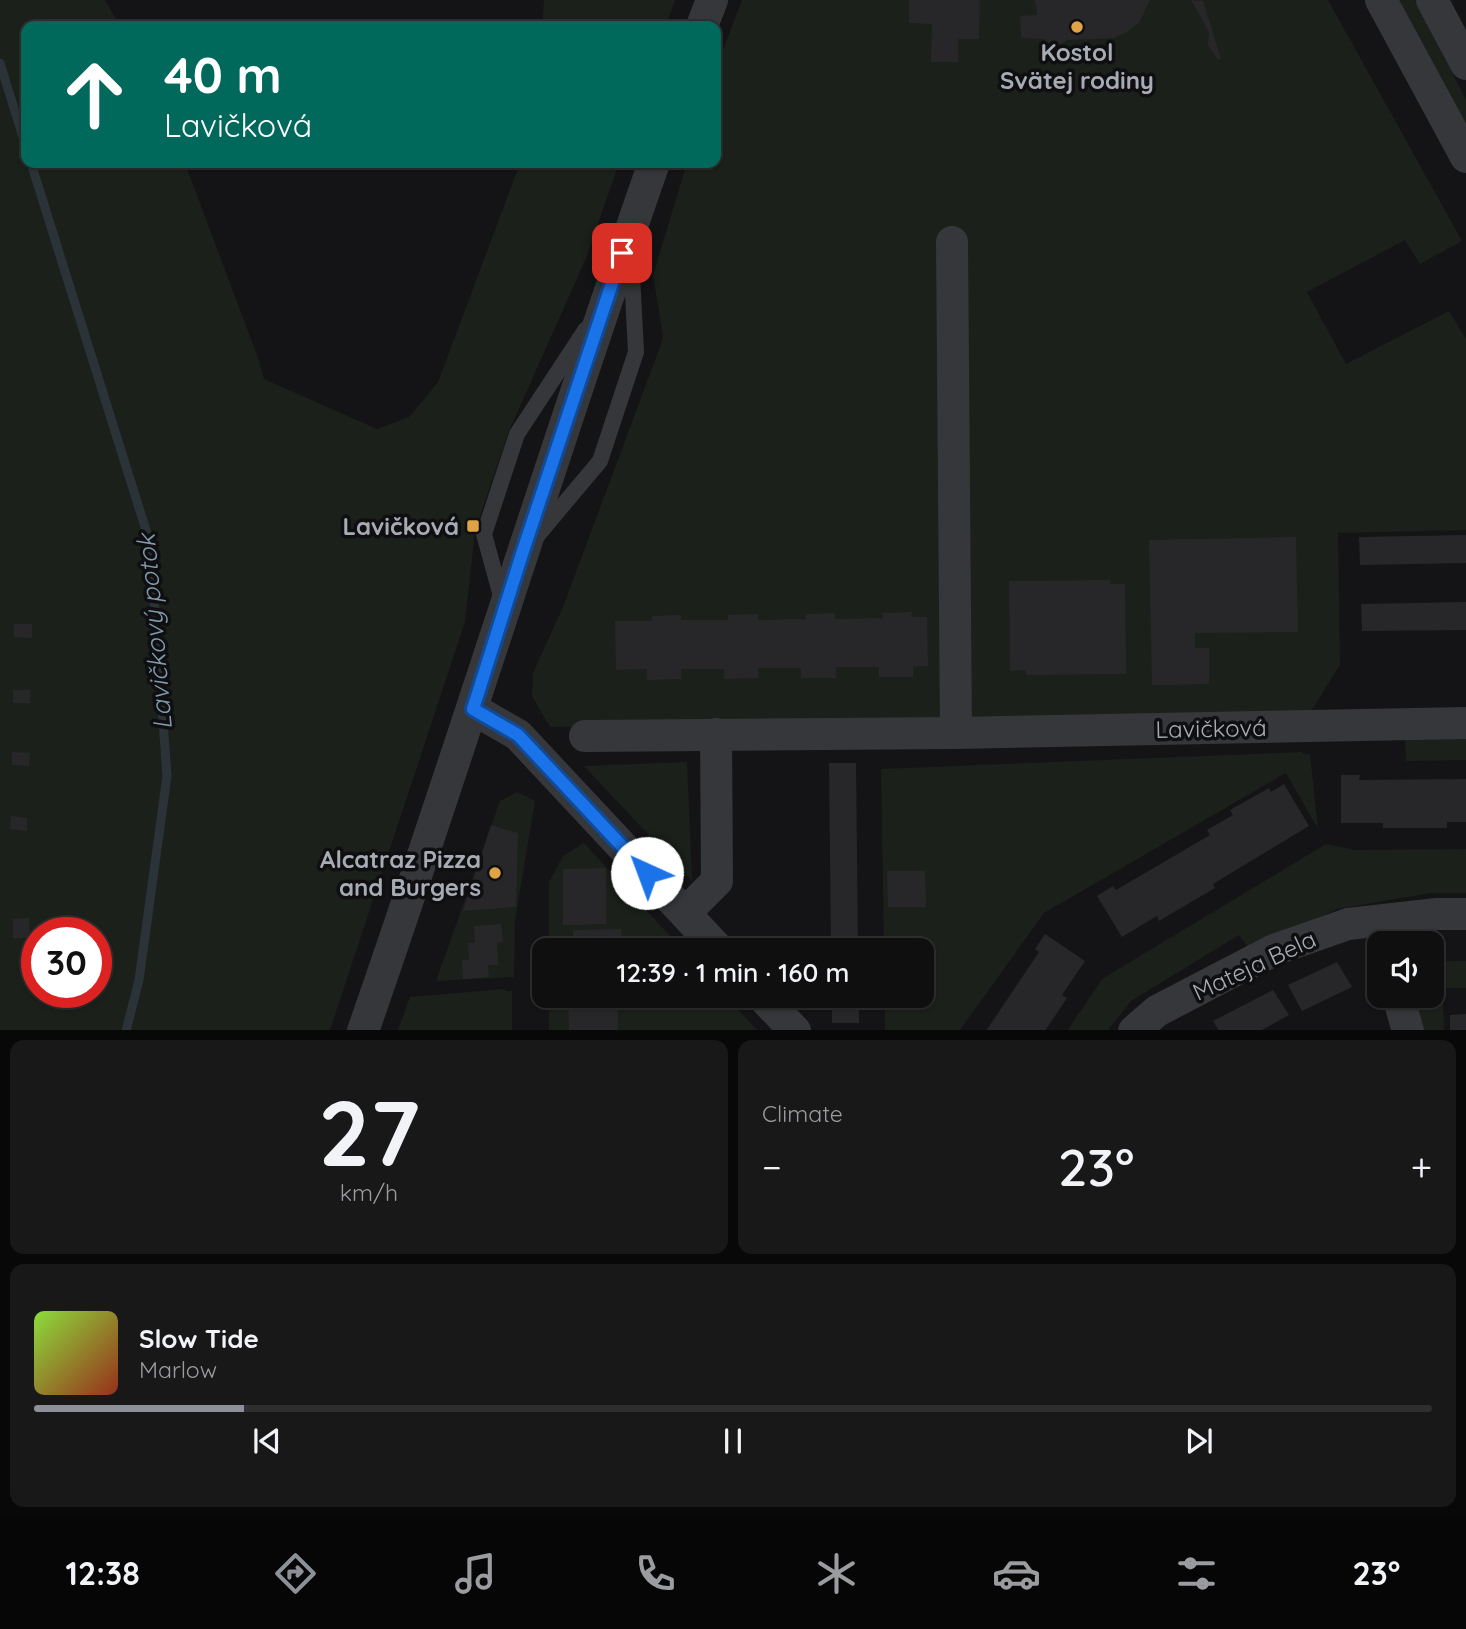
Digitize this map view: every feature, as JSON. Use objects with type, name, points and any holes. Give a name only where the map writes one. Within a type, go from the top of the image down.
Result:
[{"type":"street","points":[[704,21],[712,0]]},
{"type":"street","points":[[1381,0],[1466,157]]},
{"type":"street","points":[[1432,0],[1466,64]]},
{"type":"street","points":[[363,1030],[473,709],[606,298],[652,168]]},
{"type":"street","points":[[952,242],[956,733]]},
{"type":"street","points":[[473,709],[518,735],[708,938]]},
{"type":"street","name":"Lavičková","points":[[584,736],[956,733],[1466,723]]},
{"type":"street","points":[[685,913],[717,880],[716,734]]},
{"type":"street","name":"Mateja Bela","points":[[1384,931],[1437,914],[1466,914]]},
{"type":"street","name":"Mateja Bela","points":[[1134,1030],[1157,1011],[1274,950],[1349,924],[1377,931]]},
{"type":"street","points":[[773,1008],[794,1030]]},
{"type":"street","points":[[1401,1008],[1408,1030]]},
{"type":"lane","points":[[522,554],[600,461],[636,352],[630,231]]},
{"type":"lane","points":[[505,610],[484,534],[517,434],[606,298]]},
{"type":"shaded area","points":[[0,0],[105,0],[117,21],[21,21],[21,168],[187,168],[264,379],[377,429],[409,417],[438,382],[518,168],[617,168],[587,256],[509,431],[475,532],[465,622],[330,1030],[0,1030]]},
{"type":"shaded area","points":[[544,0],[675,0],[668,21],[542,21]]},
{"type":"shaded area","points":[[742,0],[1328,0],[1462,241],[1420,264],[1405,240],[1307,292],[1346,364],[1449,311],[1466,339],[1466,530],[1338,533],[1340,665],[1308,716],[550,727],[532,696],[533,673],[563,607],[661,344],[663,336],[653,275],[685,168],[721,168],[721,55]]},
{"type":"shaded area","points":[[1396,0],[1415,0],[1466,100],[1466,134]]},
{"type":"shaded area","points":[[1466,735],[1466,760],[1406,761],[1405,736]]},
{"type":"shaded area","points":[[1302,752],[1310,754],[1318,829],[1286,773],[1044,913],[960,1030],[885,1030],[885,1008],[934,1008],[934,938],[884,938],[881,769]]},
{"type":"shaded area","points":[[687,762],[692,881],[584,766]]},
{"type":"shaded area","points":[[517,792],[535,801],[515,920],[514,977],[436,981],[500,801]]},
{"type":"shaded area","points":[[584,843],[672,938],[549,938],[549,882],[563,856]]},
{"type":"shaded area","points":[[1326,844],[1355,850],[1466,849],[1466,893],[1431,893],[1337,909],[1252,952],[1239,935],[1131,1001],[1108,1030],[1068,1030],[1102,979]]},
{"type":"shaded area","points":[[1444,961],[1466,961],[1466,988],[1444,988]]},
{"type":"shaded area","points":[[505,989],[512,991],[512,1030],[398,1030],[410,997]]},
{"type":"shaded area","points":[[549,1008],[736,1008],[757,1030],[549,1030]]},
{"type":"shaded area","points":[[1413,1008],[1443,1008],[1444,1030],[1420,1030]]},
{"type":"building","points":[[909,0],[980,0],[979,39],[958,39],[958,62],[931,62],[932,24],[909,23]]},
{"type":"building","name":"Kostol Svätej rodiny","points":[[1035,0],[1150,0],[1139,23],[1127,32],[1114,38],[1067,40],[1049,51],[1045,39],[1021,38],[1020,16],[1037,15]]},
{"type":"building","name":"Kostol Svätej rodiny","points":[[1191,0],[1203,1],[1221,59],[1218,60],[1208,45],[1209,32]]},
{"type":"building","points":[[1466,535],[1466,563],[1360,565],[1359,537]]},
{"type":"building","points":[[1296,537],[1298,632],[1195,633],[1195,648],[1209,648],[1209,684],[1152,685],[1149,540]]},
{"type":"building","points":[[1110,580],[1110,584],[1125,584],[1126,674],[1026,675],[1026,670],[1010,671],[1009,581]]},
{"type":"building","points":[[1466,602],[1466,630],[1362,631],[1361,604]]},
{"type":"building","points":[[912,612],[911,617],[927,617],[928,666],[913,666],[913,677],[879,677],[879,667],[836,667],[836,678],[801,678],[801,668],[758,668],[758,678],[724,679],[724,669],[681,669],[681,679],[647,680],[647,669],[616,670],[615,621],[652,621],[652,616],[681,615],[681,620],[728,620],[728,615],[758,614],[758,620],[806,619],[806,614],[835,613],[835,619],[883,618],[882,613]]},
{"type":"building","points":[[14,624],[32,624],[32,638],[14,637]]},
{"type":"building","points":[[13,690],[30,690],[30,703],[13,703]]},
{"type":"building","points":[[12,752],[30,753],[29,766],[12,765]]},
{"type":"building","points":[[829,763],[856,763],[858,938],[831,938]]},
{"type":"building","points":[[1341,775],[1360,775],[1359,780],[1466,779],[1466,822],[1447,822],[1447,828],[1383,828],[1383,823],[1341,823]]},
{"type":"building","points":[[1284,784],[1309,826],[1213,884],[1215,888],[1159,921],[1157,916],[1122,937],[1097,896],[1113,886],[1116,890],[1210,835],[1207,830],[1233,815],[1230,810],[1269,788],[1271,792]]},
{"type":"building","points":[[11,816],[27,818],[27,831],[10,829]]},
{"type":"building","points":[[491,825],[518,833],[516,907],[463,911]]},
{"type":"building","points":[[606,868],[606,924],[563,925],[563,869]]},
{"type":"building","points":[[887,871],[925,871],[926,907],[888,907]]},
{"type":"building","points":[[21,918],[21,938],[13,938],[13,919]]},
{"type":"building","points":[[501,924],[503,942],[497,943],[498,965],[488,965],[489,977],[463,979],[462,960],[469,960],[468,943],[475,943],[474,926]]},
{"type":"building","points":[[621,929],[622,938],[573,938],[573,930]]},
{"type":"building","points":[[1045,934],[1085,961],[1062,995],[1067,998],[1046,1030],[987,1030],[1039,952],[1035,949]]},
{"type":"building","points":[[1337,962],[1352,987],[1302,1011],[1288,985]]},
{"type":"building","points":[[1273,990],[1289,1015],[1262,1030],[1218,1030],[1213,1021]]},
{"type":"building","points":[[568,1008],[617,1008],[618,1030],[569,1030]]},
{"type":"building","points":[[832,1008],[859,1008],[859,1023],[832,1023]]},
{"type":"building","points":[[1466,1014],[1466,1030],[1450,1030],[1450,1015]]},
{"type":"waterway","name":"Lavičkový potok","points":[[0,63],[21,131]]},
{"type":"waterway","name":"Lavičkový potok","points":[[33,168],[150,543],[167,776],[139,980],[126,1030]]},
{"type":"place","name":"Kostol Svätej rodiny","points":[[1077,27]]},
{"type":"place","name":"Lavičková","points":[[473,526]]},
{"type":"place","name":"Alcatraz Pizza and Burgers","points":[[495,873]]},
{"type":"route","points":[[622,253],[473,709],[518,735],[647,873]]}]
